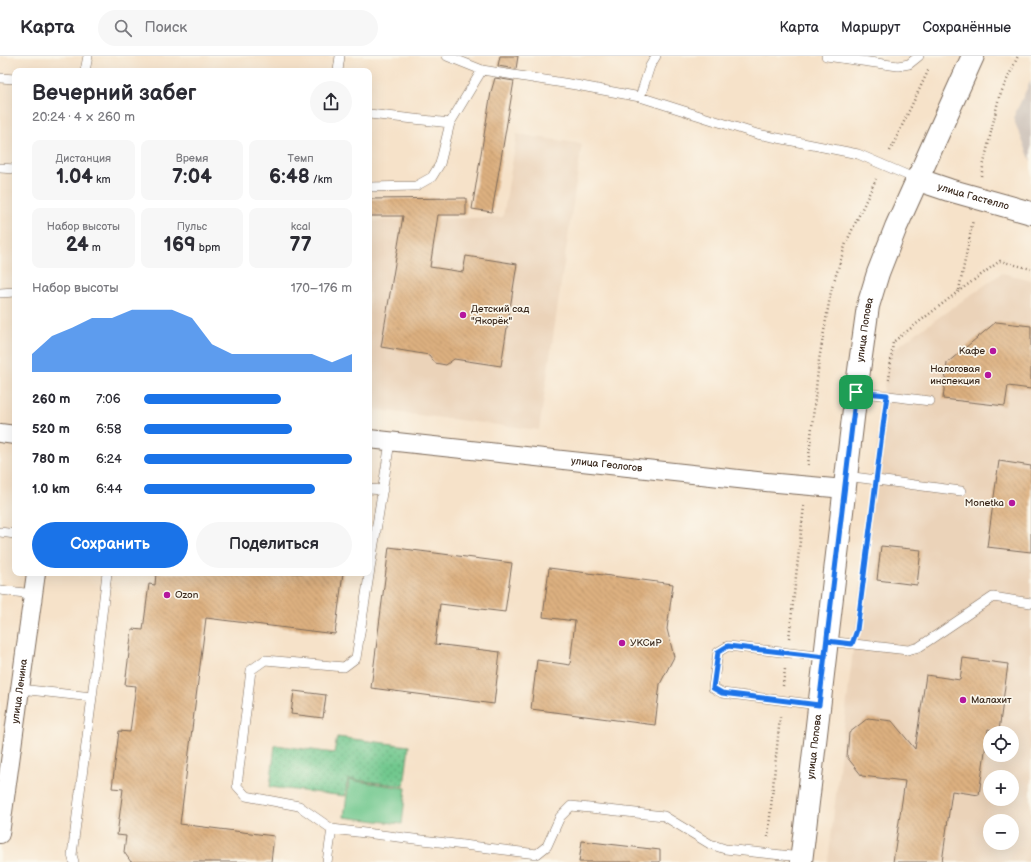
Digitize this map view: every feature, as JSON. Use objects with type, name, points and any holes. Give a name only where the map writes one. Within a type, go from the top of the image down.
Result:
[{"type":"main road","name":"улица Попова","points":[[801,859],[856,392],[868,306],[878,273],[916,179],[973,56]]},
{"type":"main road","name":"улица Гастелло","points":[[916,179],[1031,213]]},
{"type":"street","points":[[0,433],[12,435]]},
{"type":"street","name":"улица Геологов","points":[[372,439],[845,483]]},
{"type":"street","name":"улица Ленина","points":[[0,834],[36,576]]},
{"type":"lane","points":[[86,68],[88,56]]},
{"type":"lane","points":[[338,68],[340,56]]},
{"type":"lane","points":[[447,56],[482,70],[640,97],[757,134],[858,154],[916,179]]},
{"type":"lane","points":[[640,97],[650,66],[656,56]]},
{"type":"lane","points":[[826,56],[898,66],[909,64],[919,56]]},
{"type":"lane","points":[[372,187],[416,186],[432,177],[440,164],[450,124],[482,70]]},
{"type":"lane","points":[[0,78],[12,79]]},
{"type":"lane","points":[[372,114],[450,124]]},
{"type":"lane","points":[[0,168],[12,169]]},
{"type":"lane","points":[[0,293],[12,292]]},
{"type":"lane","points":[[856,392],[930,401]]},
{"type":"lane","points":[[372,558],[390,442]]},
{"type":"lane","points":[[845,483],[876,480],[961,491]]},
{"type":"lane","points":[[372,489],[383,490]]},
{"type":"lane","points":[[0,532],[12,534]]},
{"type":"lane","points":[[74,862],[72,855],[107,576]]},
{"type":"lane","points":[[369,576],[356,658],[344,667],[265,660],[251,670],[237,786],[246,796],[298,806],[332,828],[537,854],[547,846],[560,817],[571,806],[664,816],[710,844],[725,849],[801,859]]},
{"type":"lane","points":[[0,590],[33,594]]},
{"type":"lane","points":[[819,705],[722,693],[713,688],[718,652],[728,646],[826,649],[852,644],[908,650],[920,646],[993,597],[1031,602]]},
{"type":"lane","points":[[20,689],[92,697]]},
{"type":"lane","points":[[327,862],[332,828]]},
{"type":"path","points":[[998,97],[1018,56]]},
{"type":"path","points":[[808,465],[820,360],[838,264],[846,243],[932,63]]},
{"type":"path","points":[[852,644],[857,630],[893,342],[1000,261],[1031,269]]},
{"type":"shaded area","points":[[1031,80],[1031,161],[1013,118]]},
{"type":"shaded area","name":"Детский сад \"Якорёк\"","points":[[517,134],[582,144],[539,430],[372,409],[372,221],[503,217]]},
{"type":"shaded area","points":[[1002,273],[1031,280],[1031,862],[828,862],[888,353]]},
{"type":"green space","points":[[337,737],[409,746],[404,786],[348,779],[345,796],[270,787],[275,745],[334,753]]},
{"type":"green space","points":[[349,780],[406,788],[402,824],[344,817]]},
{"type":"building","points":[[500,56],[518,56],[516,69],[498,66]]},
{"type":"building","points":[[495,78],[514,81],[492,212],[472,209],[491,92]]},
{"type":"building","points":[[466,198],[466,215],[438,215],[430,267],[463,272],[466,256],[517,264],[501,366],[454,359],[446,365],[435,363],[429,355],[381,347],[403,216],[372,216],[372,199]]},
{"type":"building","name":"Налоговая инспекция","points":[[996,322],[1031,326],[1031,389],[1008,386],[1005,406],[943,399],[947,363]]},
{"type":"building","points":[[999,461],[1031,466],[1031,552],[987,547]]},
{"type":"building","points":[[881,546],[921,550],[917,585],[877,580]]},
{"type":"building","points":[[389,547],[512,563],[505,612],[440,604],[435,644],[500,652],[494,704],[371,688]]},
{"type":"building","name":"УКСиР","points":[[549,568],[673,584],[667,629],[674,657],[660,684],[655,725],[531,709],[537,660],[570,665],[575,621],[543,617]]},
{"type":"building","points":[[156,576],[343,576],[335,634],[206,618],[180,824],[274,836],[271,862],[131,862],[124,852],[126,836],[117,835],[123,789],[112,788],[119,731],[130,732],[136,686],[125,685],[132,629],[143,630],[149,584],[155,585]]},
{"type":"building","points":[[963,658],[1008,664],[1000,726],[983,726],[984,762],[979,795],[952,791],[942,862],[893,862],[905,781],[862,776],[847,757],[849,733],[868,718],[892,721],[915,749],[926,675],[960,680]]},
{"type":"building","points":[[294,691],[326,695],[323,718],[291,714]]},
{"type":"building","points":[[582,841],[660,850],[660,862],[579,862]]},
{"type":"place","name":"Детский сад \"Якорёк\"","points":[[463,315]]},
{"type":"place","name":"Кафе","points":[[993,351]]},
{"type":"place","name":"Налоговая инспекция","points":[[988,375]]},
{"type":"place","name":"Monetka","points":[[1012,503]]},
{"type":"place","name":"Ozon","points":[[167,595]]},
{"type":"place","name":"УКСиР","points":[[622,643]]},
{"type":"place","name":"Малахит","points":[[963,700]]},
{"type":"route","points":[[856,392],[832,591],[827,641],[819,705],[722,693],[713,688],[718,652],[728,646],[825,657],[827,641],[852,644],[857,630],[887,395],[856,392]]}]
